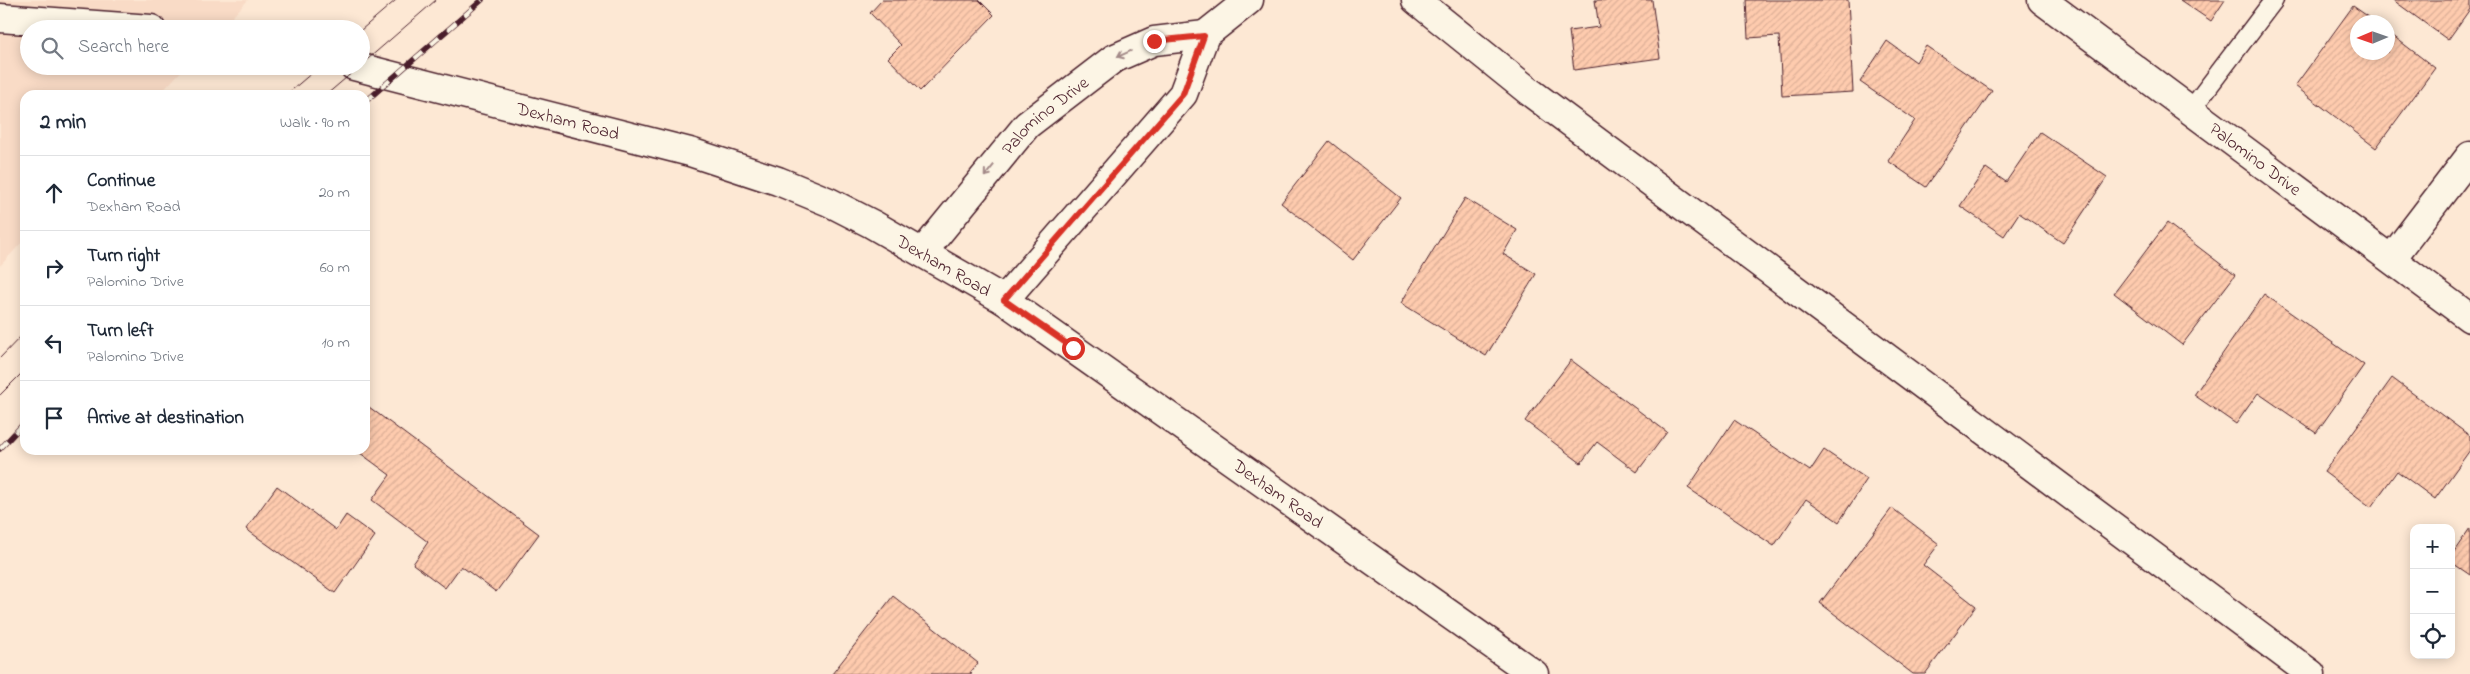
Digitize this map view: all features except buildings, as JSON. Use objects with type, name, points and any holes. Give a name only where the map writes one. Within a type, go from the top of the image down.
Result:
[{"type":"street","points":[[1004,300],[1183,94],[1204,36],[1249,0]]},
{"type":"street","points":[[1416,0],[1530,92],[2311,674]]},
{"type":"street","name":"Palomino Drive","points":[[2042,0],[2190,111],[2392,258],[2470,318]]},
{"type":"street","points":[[0,18],[27,20]]},
{"type":"street","name":"Palomino Drive","points":[[923,252],[1027,125],[1112,59],[1154,41],[1204,36]]},
{"type":"street","name":"Dexham Road","points":[[370,70],[690,152],[778,180],[829,202],[923,252],[1004,300],[1534,674]]},
{"type":"street","points":[[2392,258],[2470,156]]},
{"type":"lane","points":[[2190,111],[2274,0]]},
{"type":"shaded area","points":[[0,0],[248,0],[229,20],[20,20],[20,75],[178,75],[164,90],[20,90],[20,244],[0,266]]},
{"type":"tram line","points":[[370,22],[396,0]]},
{"type":"tram line","points":[[370,57],[436,0]]},
{"type":"tram line","points":[[292,90],[309,75]]},
{"type":"tram line","points":[[332,90],[349,75]]},
{"type":"tram line","points":[[0,358],[20,337]]},
{"type":"tram line","points":[[0,395],[20,375]]},
{"type":"railway","points":[[370,98],[482,0]]},
{"type":"railway","points":[[0,449],[20,427]]},
{"type":"route","points":[[1073,348],[1004,300],[1183,94],[1204,36],[1154,41]]}]
